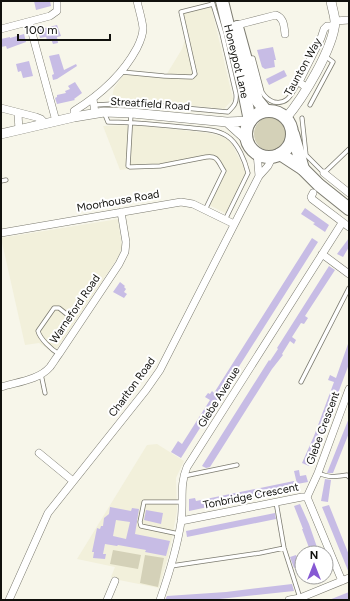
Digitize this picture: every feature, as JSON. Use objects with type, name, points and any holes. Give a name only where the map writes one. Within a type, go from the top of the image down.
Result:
[{"type":"main road","name":"Honeypot Lane","points":[[230,1],[257,100],[266,111]]},
{"type":"main road","name":"Honeypot Lane","points":[[216,2],[250,121]]},
{"type":"main road","points":[[277,155],[286,150],[292,139],[291,125],[286,118],[274,111],[266,111],[255,116],[250,121],[247,129],[247,140],[252,149],[256,153],[262,155],[277,155],[303,169],[319,185],[349,209]]},
{"type":"main road","points":[[292,132],[303,169]]},
{"type":"street","points":[[1,29],[50,16],[56,11],[57,1]]},
{"type":"street","points":[[74,117],[74,111],[97,107],[110,85],[122,72],[132,57],[142,39],[143,28],[136,1]]},
{"type":"street","name":"Taunton Way","points":[[286,118],[307,88],[332,39],[334,23],[331,1]]},
{"type":"street","points":[[237,25],[276,15],[280,16],[282,19],[285,34]]},
{"type":"street","points":[[307,88],[299,82],[324,29],[334,23],[349,20]]},
{"type":"street","points":[[28,22],[56,121]]},
{"type":"street","name":"Streatfield Road","points":[[1,134],[74,117],[97,107],[199,122],[250,121]]},
{"type":"street","points":[[1,108],[18,114],[36,117],[45,123]]},
{"type":"street","points":[[18,114],[19,130]]},
{"type":"street","points":[[227,122],[247,140]]},
{"type":"street","points":[[256,153],[258,176]]},
{"type":"street","name":"Charlton Road","points":[[9,600],[48,513],[146,390],[160,370],[258,176],[277,155]]},
{"type":"street","points":[[324,173],[349,193]]},
{"type":"street","points":[[313,193],[311,197],[312,200],[349,227]]},
{"type":"street","name":"Moorhouse Road","points":[[1,233],[181,202],[193,204],[234,224]]},
{"type":"street","name":"Warneford Road","points":[[1,387],[33,378],[41,374],[49,367],[59,354],[119,264],[125,252],[126,242],[120,212]]},
{"type":"street","name":"Glebe Avenue","points":[[160,600],[172,566],[179,534],[183,476],[187,467],[342,222]]},
{"type":"street","points":[[322,254],[349,274]]},
{"type":"street","name":"Glebe Crescent","points":[[306,497],[318,473],[349,389]]},
{"type":"street","points":[[39,453],[73,481]]},
{"type":"street","name":"Tonbridge Crescent","points":[[181,521],[306,497],[345,580]]},
{"type":"street","points":[[290,600],[300,598],[345,580]]},
{"type":"street","points":[[107,600],[115,581]]},
{"type":"lane","points":[[122,72],[192,77],[195,74],[181,12],[216,2]]},
{"type":"lane","points":[[310,104],[333,62],[324,55]]},
{"type":"lane","points":[[246,58],[254,58],[262,92],[264,96],[271,101],[281,103],[286,101],[299,82]]},
{"type":"lane","points":[[225,220],[248,173],[246,164],[233,141],[227,136],[199,122],[108,122],[97,107],[130,103],[228,112],[235,106],[237,101],[237,77]]},
{"type":"lane","points":[[307,88],[316,95]]},
{"type":"lane","points":[[198,109],[199,122]]},
{"type":"lane","points":[[132,112],[128,166],[160,166],[212,156],[216,158],[224,171],[205,210]]},
{"type":"lane","points":[[302,118],[306,156],[324,173],[349,149]]},
{"type":"lane","points":[[238,194],[248,197]]},
{"type":"lane","points":[[301,382],[349,288]]},
{"type":"lane","points":[[59,354],[54,351],[40,336],[38,331],[54,308],[59,308],[69,316]]},
{"type":"lane","points":[[41,374],[45,393]]},
{"type":"lane","points":[[183,476],[237,465]]},
{"type":"lane","points":[[318,473],[328,477],[336,478],[347,475],[349,477]]},
{"type":"lane","points":[[179,534],[141,526],[140,522],[144,502],[182,502]]},
{"type":"lane","points":[[276,502],[284,548],[300,598]]},
{"type":"lane","points":[[172,566],[284,548]]},
{"type":"shaded area","points":[[211,6],[233,99],[224,109],[112,97],[114,88],[125,73],[165,77],[182,49],[186,36],[183,13]]},
{"type":"shaded area","points":[[268,117],[274,117],[278,118],[285,124],[288,134],[287,141],[281,148],[274,151],[268,151],[264,150],[257,144],[254,137],[254,131],[255,127],[261,120]]},
{"type":"shaded area","points":[[134,125],[208,133],[230,140],[246,172],[229,215],[207,204],[223,171],[212,159],[120,170],[103,126]]},
{"type":"shaded area","points":[[118,219],[122,247],[119,256],[54,353],[39,343],[25,345],[1,238]]},
{"type":"shaded area","points":[[157,444],[184,461],[176,478],[177,511],[169,553],[159,588],[119,580],[111,577],[115,567],[77,559],[147,445]]},
{"type":"shaded area","points":[[113,550],[141,555],[138,569],[110,564]]},
{"type":"shaded area","points":[[145,555],[164,558],[158,587],[140,583]]},
{"type":"building","points":[[34,1],[50,1],[51,6],[36,10]]},
{"type":"building","points":[[57,25],[61,36],[57,37],[58,43],[53,44],[51,39],[47,40],[46,37],[40,38],[38,30]]},
{"type":"building","points":[[24,34],[26,42],[7,49],[6,46],[1,47],[1,39]]},
{"type":"building","points":[[273,47],[276,60],[274,60],[275,67],[265,69],[262,67],[257,50]]},
{"type":"building","points":[[59,54],[64,70],[76,64],[77,66],[53,80],[52,75],[54,74],[49,56]]},
{"type":"building","points":[[29,61],[33,76],[23,78],[21,71],[18,72],[16,64]]},
{"type":"building","points":[[284,70],[287,76],[269,85],[266,79]]},
{"type":"building","points":[[75,82],[82,93],[74,99],[75,100],[57,104],[55,98],[57,95],[66,93],[65,91],[70,89],[68,86]]},
{"type":"building","points":[[305,208],[329,225],[325,232],[301,214]]},
{"type":"building","points":[[312,238],[318,242],[181,458],[171,452],[178,441],[182,444],[210,400],[205,397],[212,391],[214,393]]},
{"type":"building","points":[[349,238],[349,247],[343,257],[337,254]]},
{"type":"building","points":[[329,266],[335,270],[305,316],[308,318],[304,324],[301,323],[292,337],[296,340],[294,344],[290,341],[282,354],[283,355],[272,369],[210,467],[206,468],[202,466],[269,360],[270,361],[278,349],[277,348]]},
{"type":"building","points":[[120,282],[126,289],[124,292],[127,294],[124,298],[113,292]]},
{"type":"building","points":[[348,344],[349,364],[309,466],[302,463],[314,436],[334,382],[328,380],[330,375],[336,378]]},
{"type":"building","points":[[349,418],[349,433],[333,473],[327,473]]},
{"type":"building","points":[[299,470],[300,476],[306,475],[308,482],[297,484],[294,471]]},
{"type":"building","points":[[325,479],[331,480],[328,502],[321,501]]},
{"type":"building","points":[[294,481],[295,489],[189,511],[189,499],[195,498],[196,501]]},
{"type":"building","points":[[300,504],[316,545],[308,545],[294,506]]},
{"type":"building","points":[[329,505],[349,555],[349,573],[322,507]]},
{"type":"building","points":[[110,507],[131,511],[132,508],[139,509],[135,534],[170,541],[166,556],[145,552],[146,550],[105,544],[103,554],[106,554],[105,559],[93,558],[94,552],[92,552],[97,528],[100,529],[101,526],[103,526],[104,518],[109,514]],"holes":[[[116,520],[130,522],[126,539],[113,536]]]},
{"type":"building","points":[[146,510],[163,513],[161,524],[144,520]]},
{"type":"building","points":[[275,513],[276,519],[187,537],[186,531]]},
{"type":"building","points":[[294,556],[294,568],[290,557]]},
{"type":"building","points":[[292,584],[294,591],[210,600],[165,600],[167,596],[226,592]]},
{"type":"building","points":[[349,592],[349,600],[329,600]]}]
